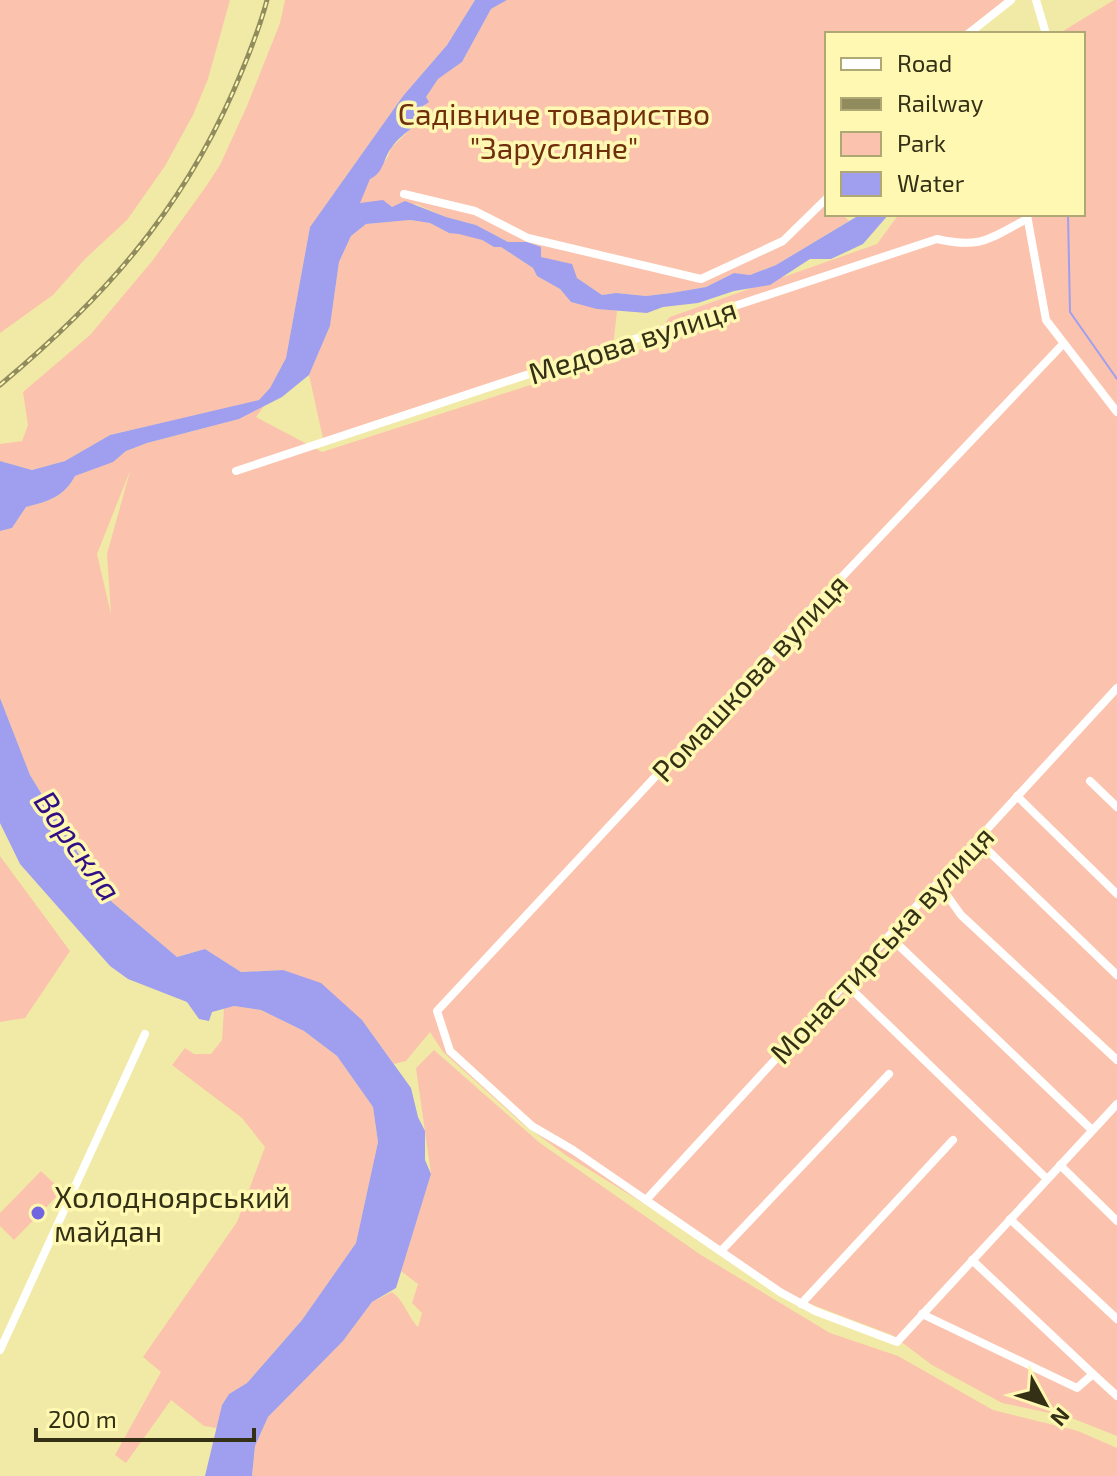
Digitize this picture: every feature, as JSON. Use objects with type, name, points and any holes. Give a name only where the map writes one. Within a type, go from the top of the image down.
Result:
[{"type":"street","points":[[971,32],[1011,0]]},
{"type":"street","points":[[1036,0],[1045,32]]},
{"type":"street","points":[[404,194],[475,211],[528,238],[701,279],[783,241],[825,200]]},
{"type":"street","points":[[1027,216],[1046,320],[1117,412]]},
{"type":"street","name":"Медова вулиця","points":[[236,471],[937,239],[958,244],[980,244],[1027,216]]},
{"type":"street","name":"Ромашкова вулиця","points":[[646,1200],[532,1126],[450,1051],[437,1011],[1063,344]]},
{"type":"street","name":"Монастирська вулиця","points":[[646,1200],[1117,688]]},
{"type":"street","points":[[1090,781],[1117,807]]},
{"type":"street","points":[[1017,796],[1117,894]]},
{"type":"street","points":[[977,840],[1117,975]]},
{"type":"street","points":[[938,883],[961,915],[1117,1060]]},
{"type":"street","points":[[889,936],[1092,1130]]},
{"type":"street","points":[[845,983],[1047,1179]]},
{"type":"street","points":[[0,1350],[145,1034]]},
{"type":"street","points":[[721,1251],[889,1074]]},
{"type":"street","points":[[646,1200],[801,1304],[897,1342],[1092,1130],[1115,1110]]},
{"type":"street","points":[[801,1304],[953,1140]]},
{"type":"street","points":[[1060,1165],[1117,1221]]},
{"type":"street","points":[[1010,1219],[1117,1319]]},
{"type":"street","points":[[972,1260],[1117,1396]]},
{"type":"street","points":[[922,1314],[1077,1388],[1093,1374]]},
{"type":"green space","points":[[0,0],[230,0],[208,79],[193,115],[165,166],[127,220],[85,259],[53,295],[0,333]]},
{"type":"green space","points":[[285,0],[475,0],[447,45],[403,96],[310,227],[286,358],[270,388],[259,400],[110,435],[65,461],[32,470],[0,461],[0,444],[22,441],[28,425],[23,392],[90,335],[153,260],[220,165],[280,23]]},
{"type":"green space","name":"Садівниче товариство \"Зарусляне\"","points":[[507,0],[1011,0],[971,32],[825,32],[825,216],[844,216],[849,221],[776,265],[750,275],[734,273],[706,287],[646,296],[602,295],[563,264],[541,257],[527,242],[508,242],[476,225],[416,204],[392,207],[359,203],[370,179],[388,157],[391,148],[422,118],[426,97],[438,79],[462,62],[491,9]]},
{"type":"green space","points":[[1117,0],[1117,1436],[1069,1417],[1002,1403],[932,1365],[892,1335],[800,1300],[567,1156],[523,1124],[443,1052],[430,1032],[406,1061],[394,1064],[362,1020],[283,970],[241,972],[205,949],[177,957],[112,902],[30,775],[0,698],[0,531],[12,528],[26,507],[54,498],[66,489],[75,476],[112,462],[126,451],[147,443],[239,419],[264,406],[256,417],[322,452],[642,349],[670,317],[877,244],[898,216],[1085,216],[1085,32],[1061,32]],"holes":[[[130,471],[107,554],[111,614],[97,554]]]},
{"type":"green space","points":[[410,220],[430,223],[449,233],[459,233],[501,247],[533,268],[537,276],[560,289],[571,302],[617,311],[613,347],[324,443],[309,375],[330,326],[339,262],[351,236],[366,224]]},
{"type":"green space","points":[[0,856],[70,951],[25,1018],[0,1022]]},
{"type":"green space","points":[[234,1006],[261,1010],[304,1031],[337,1056],[373,1107],[378,1142],[356,1243],[302,1320],[247,1383],[229,1394],[222,1405],[217,1428],[204,1426],[171,1400],[126,1463],[115,1455],[161,1372],[143,1357],[237,1222],[265,1147],[242,1118],[172,1065],[185,1048],[194,1054],[211,1054],[222,1040],[224,1008]]},
{"type":"green space","points":[[434,1050],[540,1143],[701,1255],[830,1333],[898,1356],[993,1410],[1078,1431],[1117,1448],[1117,1476],[252,1476],[255,1446],[268,1417],[343,1341],[372,1302],[392,1292],[418,1327],[422,1313],[412,1303],[418,1284],[401,1271],[431,1174],[416,1068]]},
{"type":"green space","points":[[41,1171],[62,1191],[14,1240],[0,1226],[0,1213]]},
{"type":"water","points":[[475,0],[507,0],[491,9],[462,62],[438,79],[426,97],[429,102],[423,106],[419,120],[392,147],[378,173],[370,179],[360,203],[383,200],[392,207],[405,201],[476,225],[508,242],[527,242],[541,247],[541,257],[572,264],[577,278],[602,295],[671,293],[706,287],[734,273],[750,275],[776,265],[858,216],[887,216],[863,244],[831,259],[810,259],[770,285],[647,313],[597,309],[571,302],[560,289],[537,276],[533,268],[501,247],[449,233],[430,223],[410,220],[366,224],[351,236],[339,262],[330,326],[309,375],[282,397],[239,419],[147,443],[126,451],[113,462],[75,476],[60,494],[26,507],[12,528],[0,531],[0,461],[32,470],[65,461],[110,435],[259,400],[270,388],[286,358],[310,227],[403,96],[447,45]]},
{"type":"water","points":[[0,698],[30,775],[112,902],[177,957],[205,949],[241,972],[283,970],[321,983],[362,1020],[411,1088],[425,1131],[425,1160],[431,1174],[396,1288],[372,1302],[343,1341],[268,1417],[255,1446],[252,1476],[205,1476],[222,1405],[229,1394],[247,1383],[302,1320],[356,1243],[378,1142],[373,1107],[337,1056],[304,1031],[261,1010],[234,1006],[212,1012],[209,1021],[199,1019],[187,1002],[128,979],[110,966],[20,864],[0,823]]},
{"type":"waterway","points":[[1068,216],[1070,312],[1117,379]]},
{"type":"railway","points":[[0,385],[72,321],[162,216],[212,136],[247,58],[267,0]]},
{"type":"place","name":"Холодноярський майдан","points":[[38,1213]]},
{"type":"water label","name":"Ворскла","points":[[79,845]]}]
